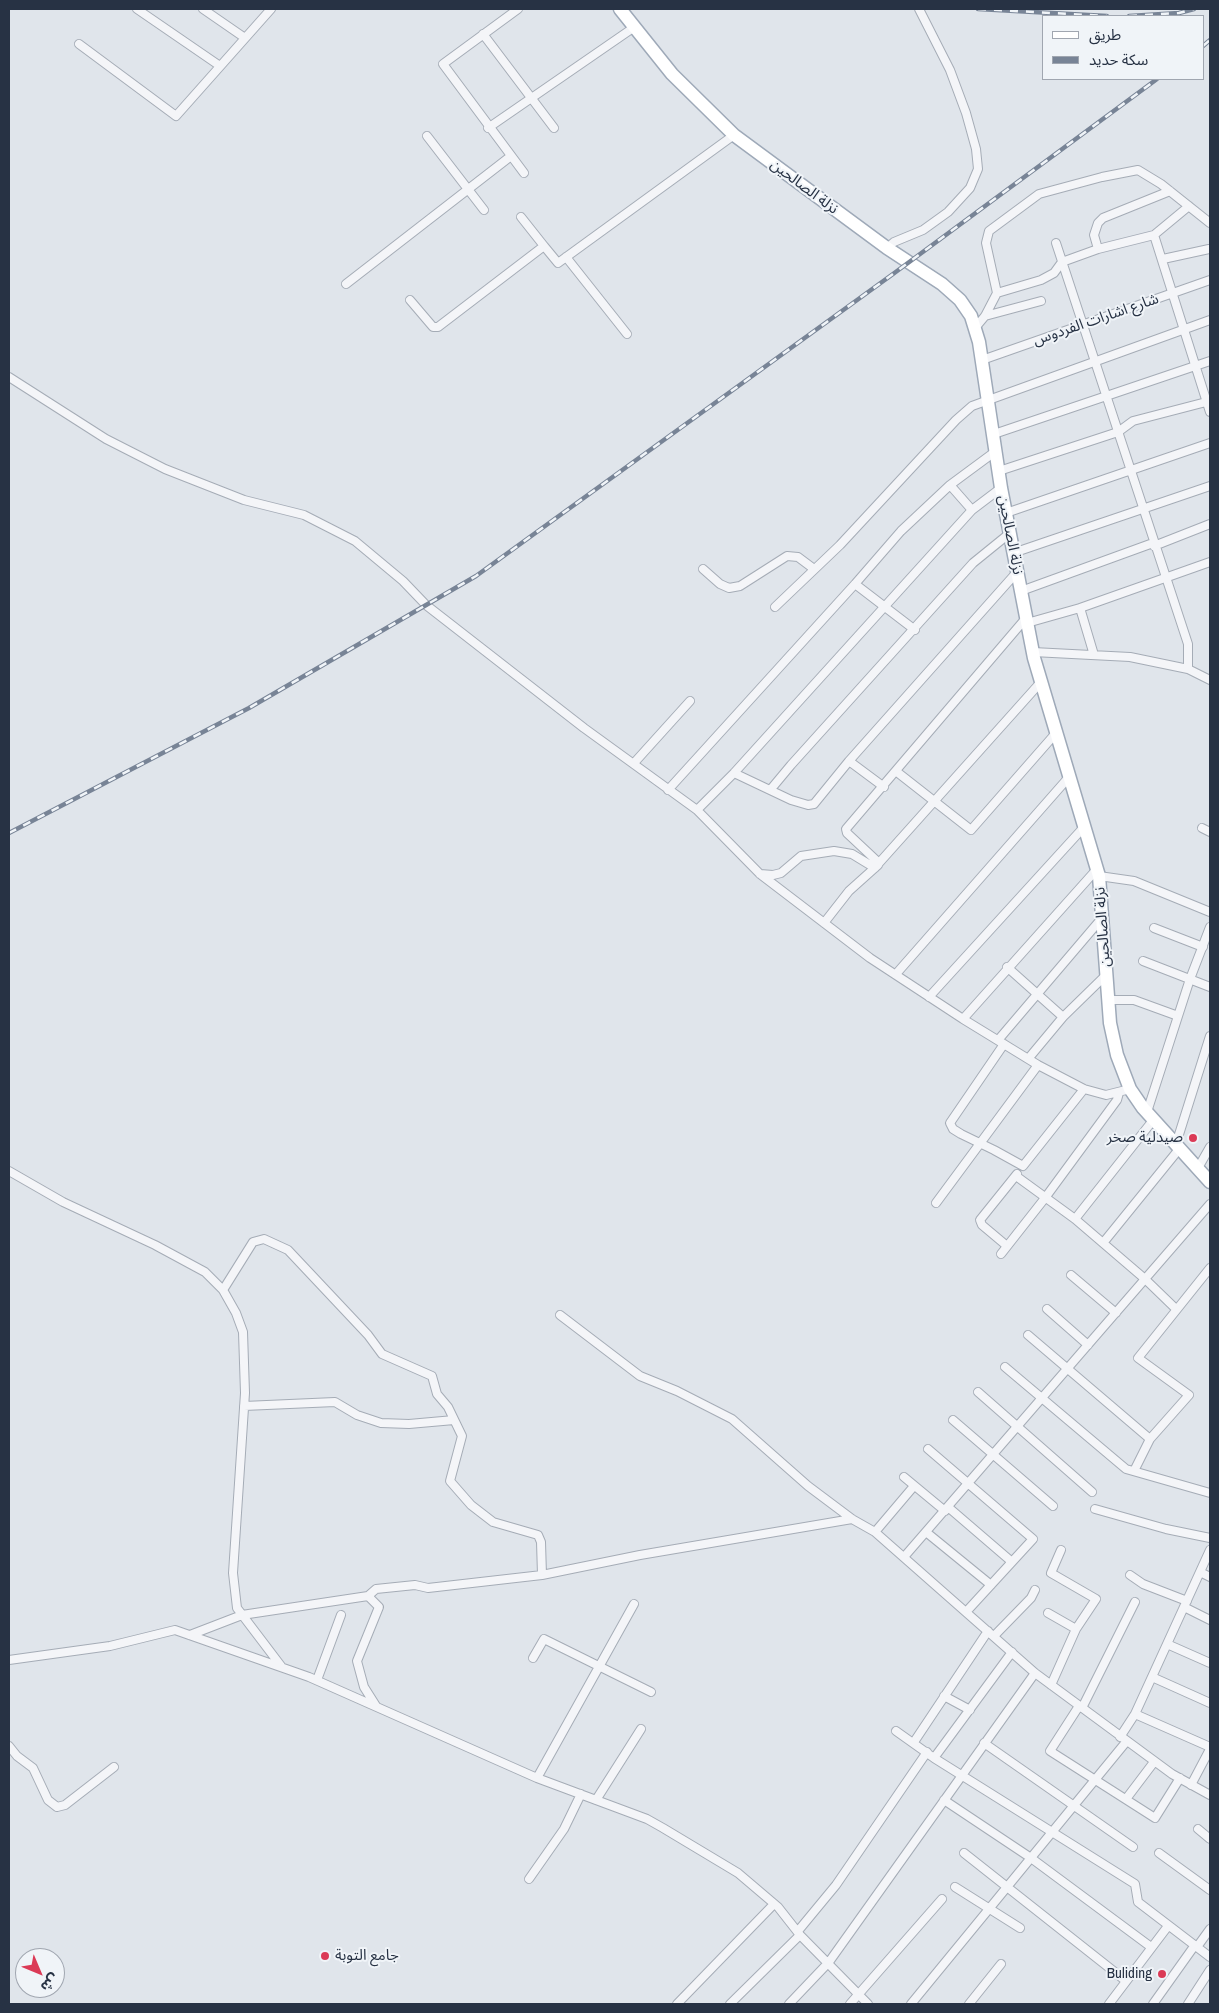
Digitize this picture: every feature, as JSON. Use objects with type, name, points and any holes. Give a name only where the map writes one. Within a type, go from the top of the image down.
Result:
[{"type":"main road","name":"نزلة الصالحين","points":[[620,9],[633,28],[672,74],[734,134],[887,248],[942,284],[960,300],[971,316],[982,360],[1001,488],[1033,652],[1068,777],[1098,872],[1103,916],[1108,1000],[1124,1091],[1150,1115],[1206,1175]]},
{"type":"street","points":[[137,9],[220,66]]},
{"type":"street","points":[[203,9],[245,38]]},
{"type":"street","points":[[78,44],[176,116],[271,9]]},
{"type":"street","points":[[518,9],[443,64],[488,128],[524,173]]},
{"type":"street","points":[[887,248],[894,242],[923,230],[948,212],[970,188],[978,169],[976,149],[966,113],[950,70],[919,9]]},
{"type":"street","points":[[488,128],[633,28]]},
{"type":"street","points":[[483,34],[554,128]]},
{"type":"street","points":[[521,217],[556,263],[734,134]]},
{"type":"street","points":[[427,136],[462,178],[468,190],[484,210]]},
{"type":"street","points":[[346,284],[511,156]]},
{"type":"street","points":[[975,328],[985,316],[997,293],[986,243],[989,231],[1039,194],[1138,170],[1170,191],[1210,223]]},
{"type":"street","points":[[1098,249],[1094,235],[1098,223],[1103,218],[1170,191]]},
{"type":"street","points":[[997,293],[1041,280],[1054,273],[1062,262],[1098,249],[1154,234],[1176,219],[1189,206]]},
{"type":"street","points":[[1154,234],[1209,401],[1210,412]]},
{"type":"street","points":[[1056,243],[1164,578],[1188,644],[1188,669]]},
{"type":"street","points":[[410,300],[436,328],[544,246]]},
{"type":"street","points":[[1163,259],[1180,257],[1209,249]]},
{"type":"street","points":[[566,257],[627,334]]},
{"type":"street","name":"شارع اشارات الفردوس","points":[[982,360],[1210,280]]},
{"type":"street","points":[[985,316],[1041,301]]},
{"type":"street","points":[[775,607],[866,518],[956,420],[972,406],[1094,361],[1185,331],[1210,320]]},
{"type":"street","points":[[994,434],[1210,361]]},
{"type":"street","points":[[9,377],[106,440],[165,468],[244,500],[304,515],[355,541],[403,582],[426,605],[668,790],[697,810],[760,874],[870,958],[1038,1065],[1084,1089],[1106,1095],[1124,1091]]},
{"type":"street","points":[[999,471],[1118,432],[1133,421],[1209,401]]},
{"type":"street","points":[[1006,513],[1210,443]]},
{"type":"street","points":[[668,790],[901,531],[950,485],[996,451]]},
{"type":"street","points":[[950,485],[972,510]]},
{"type":"street","points":[[1014,552],[1210,486]]},
{"type":"street","points":[[697,810],[734,774],[972,510],[1001,488]]},
{"type":"street","points":[[1021,591],[1210,524]]},
{"type":"street","points":[[772,790],[790,765],[915,630],[973,563],[1010,533]]},
{"type":"street","points":[[703,569],[720,584],[729,588],[740,586],[786,556],[798,557],[814,569]]},
{"type":"street","points":[[877,866],[846,832],[1027,621],[1080,608],[1210,562]]},
{"type":"street","points":[[734,774],[791,800],[811,805],[1017,572]]},
{"type":"street","points":[[855,584],[915,630]]},
{"type":"street","points":[[1080,608],[1094,655]]},
{"type":"street","points":[[1033,652],[1130,657],[1188,669],[1209,677]]},
{"type":"street","points":[[824,923],[849,891],[877,866],[1040,682]]},
{"type":"street","points":[[634,763],[690,701]]},
{"type":"street","points":[[897,772],[968,829],[974,828],[1056,734]]},
{"type":"street","points":[[849,761],[884,787]]},
{"type":"street","points":[[896,974],[1068,777]]},
{"type":"street","points":[[929,996],[1084,827]]},
{"type":"street","points":[[1202,828],[1210,832]]},
{"type":"street","points":[[760,874],[773,875],[781,873],[801,856],[834,850],[852,854],[877,866]]},
{"type":"street","points":[[963,1019],[1008,967],[1098,872],[1134,881],[1210,912]]},
{"type":"street","points":[[1023,1166],[952,1129],[950,1123],[1001,1041],[1037,994],[1103,916]]},
{"type":"street","points":[[1075,1220],[1150,1115],[1178,1016],[1210,927]]},
{"type":"street","points":[[1154,928],[1203,947]]},
{"type":"street","points":[[1143,961],[1210,987]]},
{"type":"street","points":[[1008,967],[1064,1018]]},
{"type":"street","points":[[1028,1058],[1106,974]]},
{"type":"street","points":[[1108,1000],[1134,1000],[1178,1016]]},
{"type":"street","points":[[1103,1243],[1178,1146],[1210,1036]]},
{"type":"street","points":[[936,1203],[981,1145],[1038,1065]]},
{"type":"street","points":[[1007,1246],[982,1225],[980,1220],[1084,1089]]},
{"type":"street","points":[[1001,1254],[1046,1198],[1124,1091]]},
{"type":"street","points":[[1206,1175],[1210,1147]]},
{"type":"street","points":[[9,1170],[63,1202],[180,1258],[205,1272],[223,1290],[236,1313],[243,1332],[244,1406],[232,1573],[237,1608],[281,1667]]},
{"type":"street","points":[[1016,1176],[1103,1243],[1176,1309]]},
{"type":"street","points":[[904,1558],[1210,1204]]},
{"type":"street","points":[[223,1290],[253,1242],[264,1239],[288,1250],[368,1335],[382,1354],[432,1376],[437,1394],[448,1407],[462,1436],[450,1481],[471,1505],[493,1522],[538,1535],[541,1542],[542,1575]]},
{"type":"street","points":[[1134,1471],[1150,1439],[1190,1394],[1138,1358],[1210,1268]]},
{"type":"street","points":[[1071,1275],[1116,1313]]},
{"type":"street","points":[[1047,1309],[1088,1345]]},
{"type":"street","points":[[560,1315],[640,1376],[677,1391],[732,1419],[808,1486],[852,1519],[875,1532],[1034,1672],[1154,1762],[1210,1796]]},
{"type":"street","points":[[1028,1335],[1150,1439]]},
{"type":"street","points":[[1005,1367],[1126,1469],[1210,1493]]},
{"type":"street","points":[[978,1392],[1092,1492]]},
{"type":"street","points":[[244,1406],[335,1402],[357,1415],[381,1423],[409,1424],[454,1420]]},
{"type":"street","points":[[953,1420],[1053,1506]]},
{"type":"street","points":[[928,1449],[1033,1539],[966,1612]]},
{"type":"street","points":[[904,1478],[1012,1562]]},
{"type":"street","points":[[875,1532],[914,1486]]},
{"type":"street","points":[[1095,1509],[1166,1529],[1210,1538]]},
{"type":"street","points":[[190,1635],[242,1615],[368,1596],[376,1589],[415,1585],[428,1588],[542,1575],[640,1555],[852,1519]]},
{"type":"street","points":[[926,1532],[991,1585]]},
{"type":"street","points":[[1051,1685],[1076,1629],[1096,1598],[1051,1573],[1061,1550]]},
{"type":"street","points":[[911,2004],[1094,1780],[1123,1740],[1210,1550]]},
{"type":"street","points":[[1200,1572],[1210,1577]]},
{"type":"street","points":[[1130,1575],[1143,1584],[1185,1604],[1210,1620]]},
{"type":"street","points":[[914,1742],[944,1696],[991,1634],[1031,1598],[1035,1590]]},
{"type":"street","points":[[368,1596],[379,1607],[357,1661],[364,1687],[376,1706]]},
{"type":"street","points":[[1135,1602],[1080,1707],[1050,1750],[1155,1818],[1180,1778]]},
{"type":"street","points":[[537,1778],[634,1604]]},
{"type":"street","points":[[1048,1613],[1076,1629]]},
{"type":"street","points":[[316,1680],[341,1615]]},
{"type":"street","points":[[9,1660],[110,1646],[175,1630],[316,1680],[537,1778],[647,1819],[663,1828],[738,1873],[774,1904],[799,1933],[868,2004]]},
{"type":"street","points":[[533,1658],[544,1639],[651,1692]]},
{"type":"street","points":[[1167,1644],[1210,1663]]},
{"type":"street","points":[[934,1758],[1012,1652]]},
{"type":"street","points":[[789,2004],[829,1962],[1034,1672]]},
{"type":"street","points":[[1152,1677],[1210,1704]]},
{"type":"street","points":[[944,1696],[970,1710]]},
{"type":"street","points":[[1135,1714],[1210,1748],[1192,1785]]},
{"type":"street","points":[[596,1800],[641,1729]]},
{"type":"street","points":[[896,1731],[934,1758],[1135,1884],[1138,1902],[1210,1957]]},
{"type":"street","points":[[984,1743],[1133,1847]]},
{"type":"street","points":[[9,1746],[16,1756],[33,1768],[48,1800],[57,1807],[65,1804],[114,1767]]},
{"type":"street","points":[[730,2004],[799,1933],[836,1885],[927,1752]]},
{"type":"street","points":[[1126,1799],[1154,1762]]},
{"type":"street","points":[[529,1880],[564,1829],[581,1794]]},
{"type":"street","points":[[944,1800],[1031,1858],[1151,1947]]},
{"type":"street","points":[[1198,1830],[1210,1839]]},
{"type":"street","points":[[964,1853],[1126,1981]]},
{"type":"street","points":[[1159,1853],[1210,1890]]},
{"type":"street","points":[[955,1888],[1020,1928]]},
{"type":"street","points":[[850,2004],[860,1995],[942,1900]]},
{"type":"street","points":[[677,2004],[774,1904]]},
{"type":"street","points":[[1109,2004],[1168,1926]]},
{"type":"street","points":[[1153,2004],[1210,1929]]},
{"type":"street","points":[[969,2004],[1002,1964]]},
{"type":"street","points":[[1188,2004],[1210,1970]]},
{"type":"railway","points":[[978,9],[1089,15]]},
{"type":"railway","points":[[1146,15],[1179,13],[1194,9]]},
{"type":"railway","points":[[1204,45],[1210,40]]},
{"type":"railway","points":[[9,833],[249,708],[476,576],[893,274],[1156,80]]},
{"type":"place","name":"صيدلية صخر","points":[[1193,1138]]},
{"type":"place","name":"جامع التوبة","points":[[325,1956]]},
{"type":"place","name":"Buliding","points":[[1162,1974]]}]
